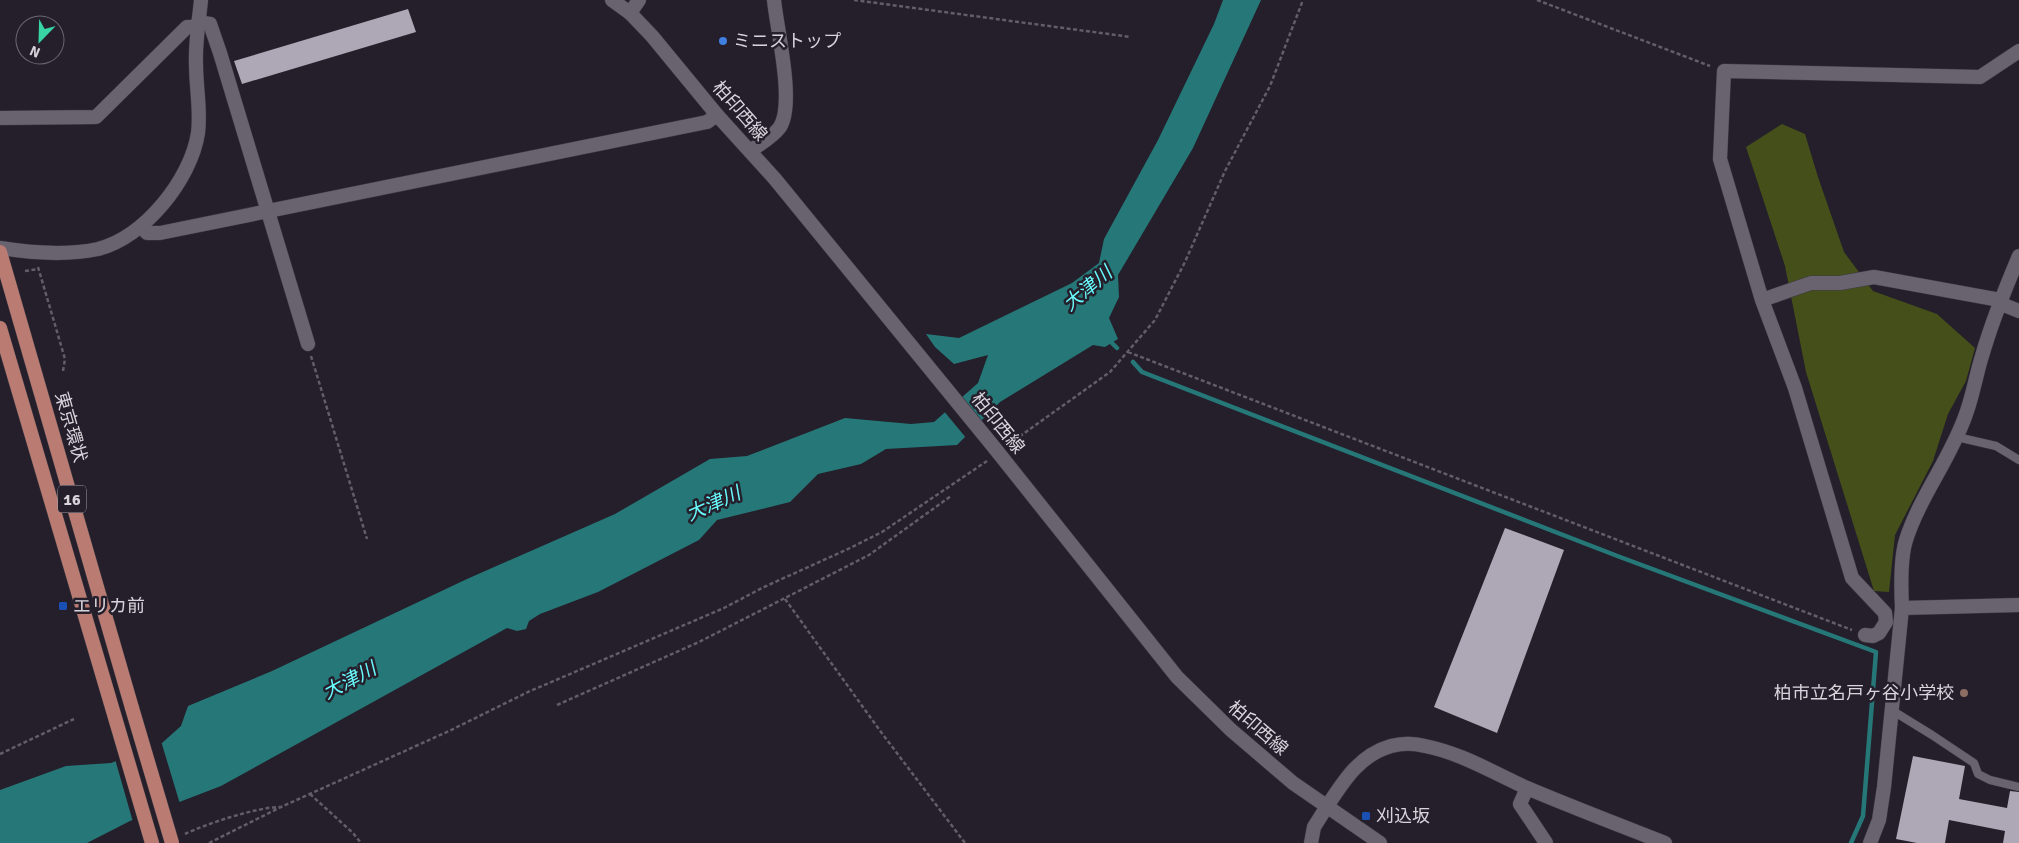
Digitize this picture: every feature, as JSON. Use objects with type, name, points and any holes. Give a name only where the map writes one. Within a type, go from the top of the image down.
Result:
[{"type":"highway","name":"東京環状","points":[[0,252],[132,708],[176,839]]},
{"type":"highway","name":"16","points":[[0,328],[152,843]]},
{"type":"street","points":[[0,248],[63,253],[99,248],[121,240],[141,226],[173,192],[193,152],[200,110],[196,65],[201,0]]},
{"type":"street","name":"柏印西線","points":[[612,0],[630,13],[669,56],[717,115],[774,179],[995,449],[1177,677],[1204,706],[1261,757],[1326,808],[1380,843]]},
{"type":"street","points":[[630,13],[639,0]]},
{"type":"street","points":[[750,151],[772,136],[780,127],[785,115],[786,86],[774,0]]},
{"type":"street","points":[[0,118],[96,117],[187,27],[210,24],[308,344]]},
{"type":"street","points":[[1865,635],[1873,636],[1879,633],[1886,622],[1885,613],[1852,578],[1796,388],[1762,300],[1720,159],[1724,70],[1980,77],[2019,51]]},
{"type":"street","points":[[141,226],[147,233],[160,233],[706,122],[717,115]]},
{"type":"street","points":[[1870,843],[1879,820],[1902,613],[1901,588],[1906,542],[1920,507],[1958,437],[2000,301],[2019,256]]},
{"type":"street","points":[[1762,300],[1811,283],[1840,283],[1874,277],[2000,301],[2019,311]]},
{"type":"street","points":[[1885,613],[2019,605]]},
{"type":"street","points":[[1311,843],[1314,827],[1347,776],[1362,761],[1385,748],[1408,744],[1441,750],[1527,788],[1665,843]]},
{"type":"street","points":[[1527,788],[1520,804],[1546,843]]},
{"type":"lane","points":[[1958,437],[1996,446],[2019,460]]},
{"type":"lane","points":[[1892,711],[1974,763],[1978,774],[1990,780],[2019,787]]},
{"type":"path","points":[[854,0],[1131,37]]},
{"type":"path","points":[[209,843],[281,807],[449,731],[528,692],[724,608],[764,587],[848,549],[890,526],[973,472],[995,449],[1110,372],[1155,320],[1225,171],[1270,86],[1284,54],[1303,0]]},
{"type":"path","points":[[1537,0],[1724,70]]},
{"type":"path","points":[[37,252],[38,269],[65,359],[63,371]]},
{"type":"path","points":[[25,271],[38,269]]},
{"type":"path","points":[[308,344],[367,539]]},
{"type":"path","points":[[1128,352],[1865,635]]},
{"type":"path","points":[[556,705],[699,642],[870,555],[952,496]]},
{"type":"path","points":[[785,599],[881,732],[965,843]]},
{"type":"path","points":[[0,754],[74,720]]},
{"type":"path","points":[[310,794],[353,833],[361,843]]},
{"type":"path","points":[[176,839],[248,812],[270,807],[281,807]]},
{"type":"shaded area","points":[[1782,124],[1805,134],[1844,252],[1873,291],[1937,314],[1975,348],[1966,381],[1948,414],[1933,461],[1895,535],[1889,592],[1874,591],[1806,372],[1785,266],[1746,147]]},
{"type":"water","name":"大津川","points":[[1223,0],[1261,0],[1193,148],[1118,275],[1119,297],[1109,318],[1118,339],[1105,347],[1093,345],[1000,402],[957,445],[886,449],[861,464],[818,474],[790,502],[717,520],[699,540],[598,592],[540,614],[529,621],[526,629],[517,631],[507,628],[221,786],[130,821],[87,843],[0,843],[0,790],[66,766],[111,763],[162,743],[181,726],[188,706],[272,671],[467,579],[615,514],[710,459],[747,456],[845,418],[911,424],[934,422],[978,383],[988,355],[954,364],[935,347],[926,334],[959,338],[1072,283],[1099,263],[1104,239],[1158,140],[1214,24]]},
{"type":"pier","points":[[961,395],[983,422],[967,439],[943,410]]},
{"type":"pier","points":[[161,741],[180,804],[133,822],[115,759]]},
{"type":"building","points":[[408,9],[416,32],[242,84],[234,61]]},
{"type":"building","points":[[1505,528],[1564,550],[1497,733],[1434,707]]},
{"type":"building","points":[[1913,756],[1965,766],[1959,799],[2007,808],[2010,791],[2019,792],[2019,843],[2003,843],[2005,831],[1949,820],[1945,843],[1917,843],[1896,839]]},
{"type":"waterway","points":[[1109,340],[1117,348]]},
{"type":"waterway","points":[[1133,362],[1142,372],[1620,557],[1876,652],[1863,816],[1851,843]]},
{"type":"place","name":"ミニストップ","points":[[723,41]]},
{"type":"place","name":"エリカ前","points":[[63,606]]},
{"type":"place","name":"柏市立名戸ヶ谷小学校","points":[[1964,693]]},
{"type":"place","name":"刈込坂","points":[[1366,816]]}]
